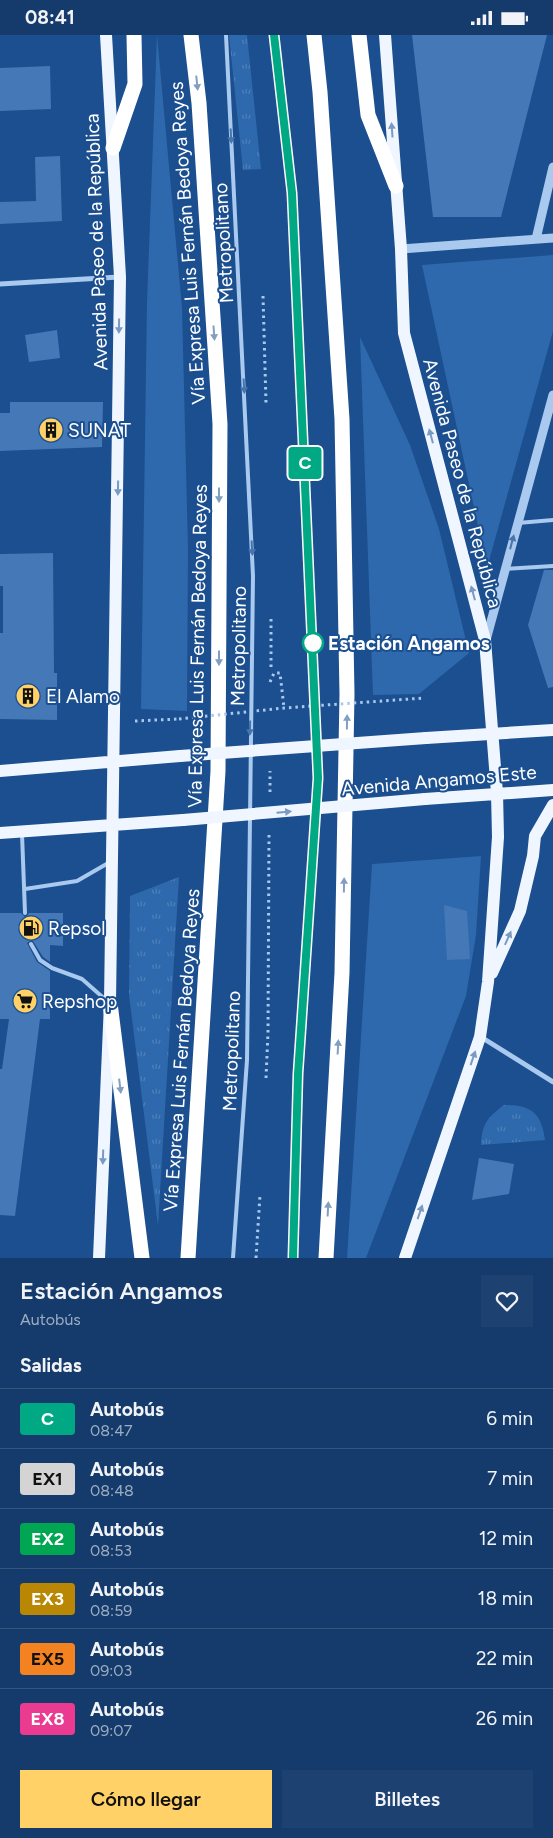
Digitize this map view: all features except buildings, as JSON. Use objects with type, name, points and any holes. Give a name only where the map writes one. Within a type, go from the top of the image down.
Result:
[{"type":"highway","points":[[112,149],[135,83],[134,35]]},
{"type":"highway","name":"Vía Expresa Luis Fernán Bedoya Reyes","points":[[188,1258],[218,771],[220,434],[199,103],[191,35]]},
{"type":"highway","points":[[314,35],[342,419],[347,694],[342,973],[326,1258]]},
{"type":"highway","points":[[359,35],[368,115],[396,186]]},
{"type":"highway","points":[[110,1003],[142,1258]]},
{"type":"main road","name":"Avenida Paseo de la República","points":[[99,1258],[110,1003],[120,277],[106,35]]},
{"type":"main road","name":"Avenida Paseo de la República","points":[[385,35],[401,249],[404,333],[486,640],[497,793],[498,837],[488,982],[480,1037],[405,1258]]},
{"type":"main road","points":[[0,771],[492,733],[553,731]]},
{"type":"main road","name":"Avenida Angamos Este","points":[[0,833],[113,826],[497,793],[553,790]]},
{"type":"main road","points":[[488,982],[520,911],[533,856],[535,836],[553,805]]},
{"type":"street","points":[[536,239],[553,167]]},
{"type":"street","points":[[401,249],[553,238]]},
{"type":"street","points":[[0,284],[120,277]]},
{"type":"street","points":[[486,640],[553,395]]},
{"type":"street","points":[[480,1037],[553,1082]]},
{"type":"lane","name":"Metropolitano","points":[[226,35],[253,576],[247,1061],[233,1258]]},
{"type":"lane","points":[[274,35],[292,193],[318,778],[298,1074],[293,1258]]},
{"type":"lane","points":[[518,523],[553,520]]},
{"type":"lane","points":[[505,569],[553,566]]},
{"type":"lane","points":[[22,832],[25,913]]},
{"type":"lane","points":[[25,889],[77,881],[112,861]]},
{"type":"lane","points":[[31,944],[40,960],[52,968],[82,979],[110,1003]]},
{"type":"path","points":[[263,296],[266,403]]},
{"type":"path","points":[[270,682],[274,673],[280,673],[284,709]]},
{"type":"path","points":[[114,722],[179,719],[424,697]]},
{"type":"path","points":[[256,1258],[260,1195]]},
{"type":"green space","points":[[157,35],[182,308],[188,548],[187,711],[141,709],[147,302]]},
{"type":"green space","points":[[229,35],[247,35],[261,169],[243,170]]},
{"type":"green space","points":[[553,255],[553,331],[487,568],[422,265]]},
{"type":"green space","points":[[360,337],[410,445],[439,529],[469,653],[419,694],[373,695]]},
{"type":"green space","points":[[481,856],[476,935],[466,996],[366,1258],[347,1258],[372,864]]},
{"type":"green space","points":[[179,877],[158,1225],[129,995],[130,896]]},
{"type":"green space","points":[[504,1105],[521,1106],[534,1112],[541,1123],[545,1140],[481,1145],[484,1127],[493,1114]]},
{"type":"bus line","name":"C","points":[[274,35],[292,193],[318,778],[298,1074],[293,1258]]},
{"type":"place","name":"SUNAT","points":[[51,430]]},
{"type":"place","name":"Estación Angamos","points":[[313,643]]},
{"type":"place","name":"El Alamo","points":[[28,696]]},
{"type":"place","name":"Repsol","points":[[31,928]]},
{"type":"place","name":"Repshop","points":[[25,1001]]}]
